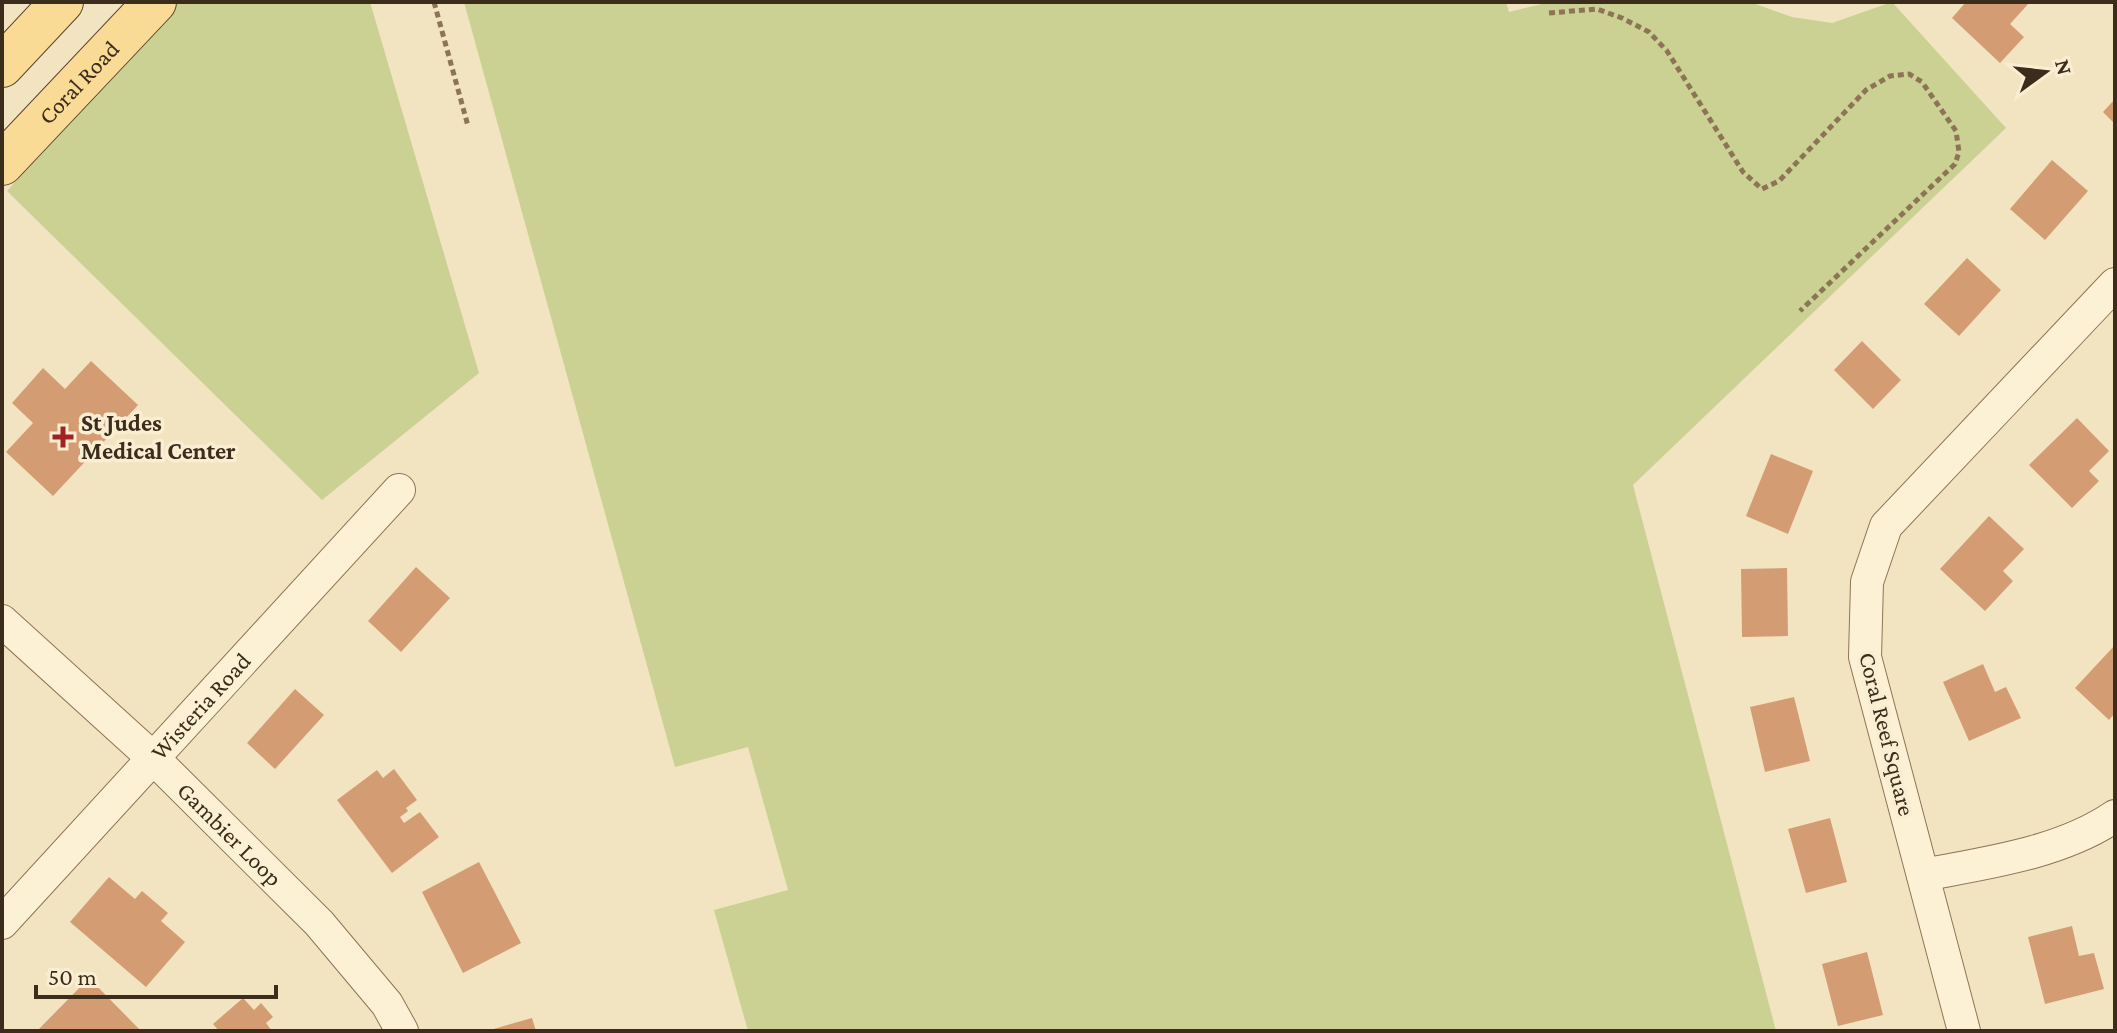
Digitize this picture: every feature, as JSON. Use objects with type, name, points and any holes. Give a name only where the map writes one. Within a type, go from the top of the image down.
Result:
[{"type":"main road","points":[[2,66],[62,2]]},
{"type":"main road","name":"Coral Road","points":[[2,164],[155,2]]},
{"type":"street","name":"Coral Reef Square","points":[[1964,1031],[1865,657],[1867,582],[1886,526],[2115,284]]},
{"type":"street","name":"Wisteria Road","points":[[2,923],[399,490]]},
{"type":"street","name":"Gambier Loop","points":[[2,621],[153,758],[319,923],[387,1004],[402,1031]]},
{"type":"street","points":[[1923,875],[2023,855],[2098,828],[2115,816]]},
{"type":"path","points":[[434,2],[468,126]]},
{"type":"path","points":[[1549,13],[1597,9],[1649,32],[1667,51],[1743,172],[1762,189],[1779,181],[1866,90],[1890,76],[1909,74],[1922,82],[1956,131],[1959,152],[1955,164],[1800,311]]},
{"type":"green space","points":[[174,2],[370,2],[479,373],[322,500],[7,191]]},
{"type":"green space","points":[[464,2],[1506,2],[1509,12],[1550,2],[1750,2],[1792,17],[1832,23],[1892,2],[2006,128],[1633,485],[1776,1031],[748,1031],[714,910],[788,890],[748,747],[675,767]]},
{"type":"building","points":[[1966,2],[2030,2],[2010,24],[2024,37],[2000,63],[1952,18]]},
{"type":"building","points":[[2115,99],[2115,124],[2103,112]]},
{"type":"building","points":[[2052,160],[2088,191],[2045,240],[2010,209]]},
{"type":"building","points":[[1967,258],[2001,290],[1959,336],[1924,304]]},
{"type":"building","points":[[1862,341],[1901,380],[1873,409],[1834,370]]},
{"type":"building","name":"St Judes Medical Center","points":[[91,361],[138,405],[53,496],[6,452],[33,423],[12,403],[43,368],[65,389]]},
{"type":"building","points":[[2077,418],[2109,451],[2089,471],[2099,481],[2072,508],[2029,465]]},
{"type":"building","points":[[1771,454],[1813,471],[1788,534],[1746,516]]},
{"type":"building","points":[[1989,516],[2024,549],[2003,571],[2013,581],[1985,611],[1940,569]]},
{"type":"building","points":[[416,567],[450,598],[401,652],[368,621]]},
{"type":"building","points":[[1787,568],[1788,636],[1742,637],[1741,569]]},
{"type":"building","points":[[2115,645],[2115,713],[2109,720],[2075,688]]},
{"type":"building","points":[[1983,664],[1995,692],[2006,687],[2021,718],[1969,741],[1943,682]]},
{"type":"building","points":[[295,689],[324,715],[275,769],[247,743]]},
{"type":"building","points":[[1794,697],[1810,761],[1765,772],[1750,707]]},
{"type":"building","points":[[394,769],[417,800],[400,817],[404,823],[420,812],[439,837],[392,873],[337,800],[377,770],[383,778]]},
{"type":"building","points":[[1830,818],[1847,882],[1806,893],[1788,829]]},
{"type":"building","points":[[479,862],[521,943],[463,973],[422,892]]},
{"type":"building","points":[[109,877],[135,899],[142,891],[168,913],[161,921],[185,942],[146,987],[70,922]]},
{"type":"building","points":[[2072,926],[2079,956],[2094,953],[2104,989],[2045,1004],[2028,937]]},
{"type":"building","points":[[1867,952],[1883,1015],[1838,1026],[1822,964]]},
{"type":"building","points":[[89,978],[141,1031],[37,1031]]},
{"type":"building","points":[[243,998],[254,1010],[261,1003],[273,1017],[266,1023],[272,1031],[219,1031],[213,1024]]},
{"type":"building","points":[[532,1018],[536,1031],[490,1031],[490,1030]]},
{"type":"place","name":"St Judes Medical Center","points":[[63,437]]}]
